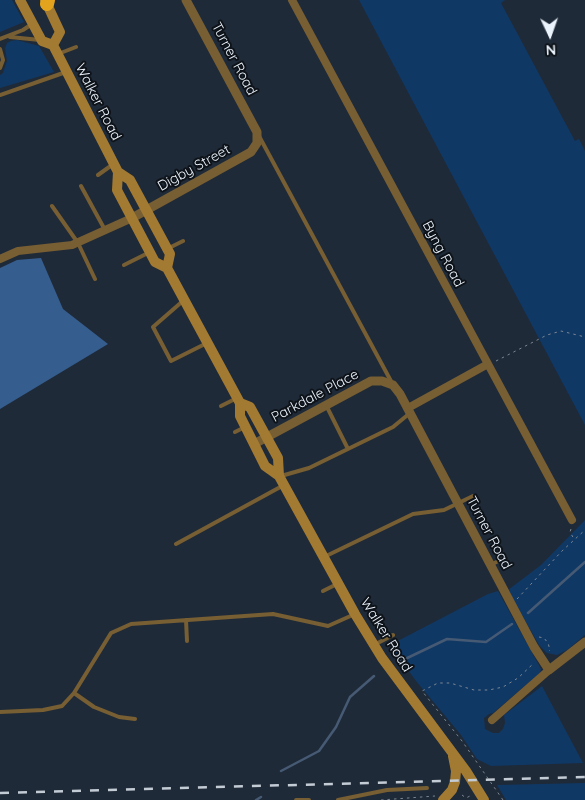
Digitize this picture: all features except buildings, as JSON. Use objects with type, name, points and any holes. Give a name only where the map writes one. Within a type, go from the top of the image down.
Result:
[{"type":"main road","points":[[20,0],[42,40],[56,49],[60,32],[47,1]]},
{"type":"main road","name":"Walker Road","points":[[56,49],[116,168],[130,180],[168,249]]},
{"type":"main road","name":"Walker Road","points":[[116,168],[117,190],[156,262],[167,268],[239,400],[240,416],[265,466],[282,481]]},
{"type":"main road","points":[[167,268],[170,254],[168,249]]},
{"type":"main road","name":"Walker Road","points":[[239,400],[250,406],[267,437],[278,458],[282,481],[355,614],[400,684],[452,753],[484,800]]},
{"type":"main road","points":[[443,800],[452,790],[455,782],[456,771],[452,753]]},
{"type":"street","name":"Turner Road","points":[[186,0],[257,132]]},
{"type":"street","name":"Byng Road","points":[[292,0],[572,520]]},
{"type":"street","name":"Digby Street","points":[[132,218],[251,152],[256,142],[257,132]]},
{"type":"street","points":[[0,259],[18,251],[72,245],[132,218]]},
{"type":"street","points":[[393,385],[409,410],[488,364]]},
{"type":"street","name":"Parkdale Place","points":[[254,444],[371,381],[382,381],[393,385]]},
{"type":"street","name":"Turner Road","points":[[409,410],[534,647],[549,670]]},
{"type":"street","points":[[492,720],[549,670],[585,642]]},
{"type":"lane","points":[[0,39],[23,30],[32,23]]},
{"type":"lane","points":[[7,37],[42,40]]},
{"type":"lane","points":[[56,49],[76,47]]},
{"type":"lane","points":[[0,49],[3,60],[0,68]]},
{"type":"lane","points":[[0,95],[67,71]]},
{"type":"lane","points":[[257,132],[393,385]]},
{"type":"lane","points":[[98,175],[116,168]]},
{"type":"lane","points":[[81,186],[105,230]]},
{"type":"lane","points":[[52,206],[78,242],[95,279]]},
{"type":"lane","points":[[168,249],[183,241]]},
{"type":"lane","points":[[124,265],[150,252]]},
{"type":"lane","points":[[184,300],[154,327],[171,361],[207,343]]},
{"type":"lane","points":[[221,406],[239,400]]},
{"type":"lane","points":[[326,405],[348,449]]},
{"type":"lane","points":[[176,544],[282,481],[393,427],[409,410]]},
{"type":"lane","points":[[235,432],[245,427]]},
{"type":"lane","points":[[324,557],[413,514],[444,510],[472,496]]},
{"type":"lane","points":[[490,565],[505,558]]},
{"type":"lane","points":[[323,591],[339,583]]},
{"type":"lane","points":[[0,712],[44,710],[62,706],[74,693],[111,633],[131,624],[273,614],[328,626],[355,614]]},
{"type":"lane","points":[[186,620],[187,641]]},
{"type":"lane","points":[[374,645],[393,635]]},
{"type":"lane","points":[[74,693],[94,707],[119,717],[134,719]]},
{"type":"lane","points":[[338,800],[387,790],[428,788]]},
{"type":"lane","points":[[296,800],[309,800]]},
{"type":"path","points":[[498,360],[554,333],[562,331],[585,337]]},
{"type":"path","points":[[572,520],[570,532],[574,540]]},
{"type":"path","points":[[517,599],[585,530]]},
{"type":"path","points":[[537,636],[544,638],[548,643],[550,650],[547,653]]},
{"type":"path","points":[[503,800],[462,741],[422,691],[438,683],[450,683],[474,690],[489,690],[503,687],[518,678],[536,661]]},
{"type":"path","points":[[462,795],[467,799],[470,796]]},
{"type":"path","points":[[381,800],[432,797]]},
{"type":"shaded area","points":[[0,0],[12,0],[24,22],[0,32]]},
{"type":"shaded area","points":[[359,0],[505,0],[501,3],[575,141],[579,139],[585,151],[585,425]]},
{"type":"shaded area","points":[[17,40],[39,46],[54,72],[0,88],[0,75],[3,73],[7,61],[5,48],[7,43]]},
{"type":"shaded area","points":[[41,258],[63,309],[108,344],[0,409],[0,268],[17,260]]},
{"type":"shaded area","points":[[585,520],[585,635],[567,650],[557,655],[547,653],[539,645],[508,590],[541,565]]},
{"type":"shaded area","points":[[498,591],[541,669],[540,673],[493,713],[484,718],[485,729],[493,733],[499,733],[505,723],[504,715],[542,686],[583,763],[491,766],[477,759],[461,735],[416,681],[390,645],[488,594]]},
{"type":"shaded area","points":[[585,783],[585,800],[506,800],[497,785]]},
{"type":"waterway","points":[[528,613],[585,562]]},
{"type":"waterway","points":[[401,661],[447,639],[486,642],[512,624]]},
{"type":"waterway","points":[[281,771],[319,751],[336,727],[350,697],[374,676]]},
{"type":"waterway","points":[[256,800],[261,797]]},
{"type":"railway","points":[[0,793],[585,777]]}]
